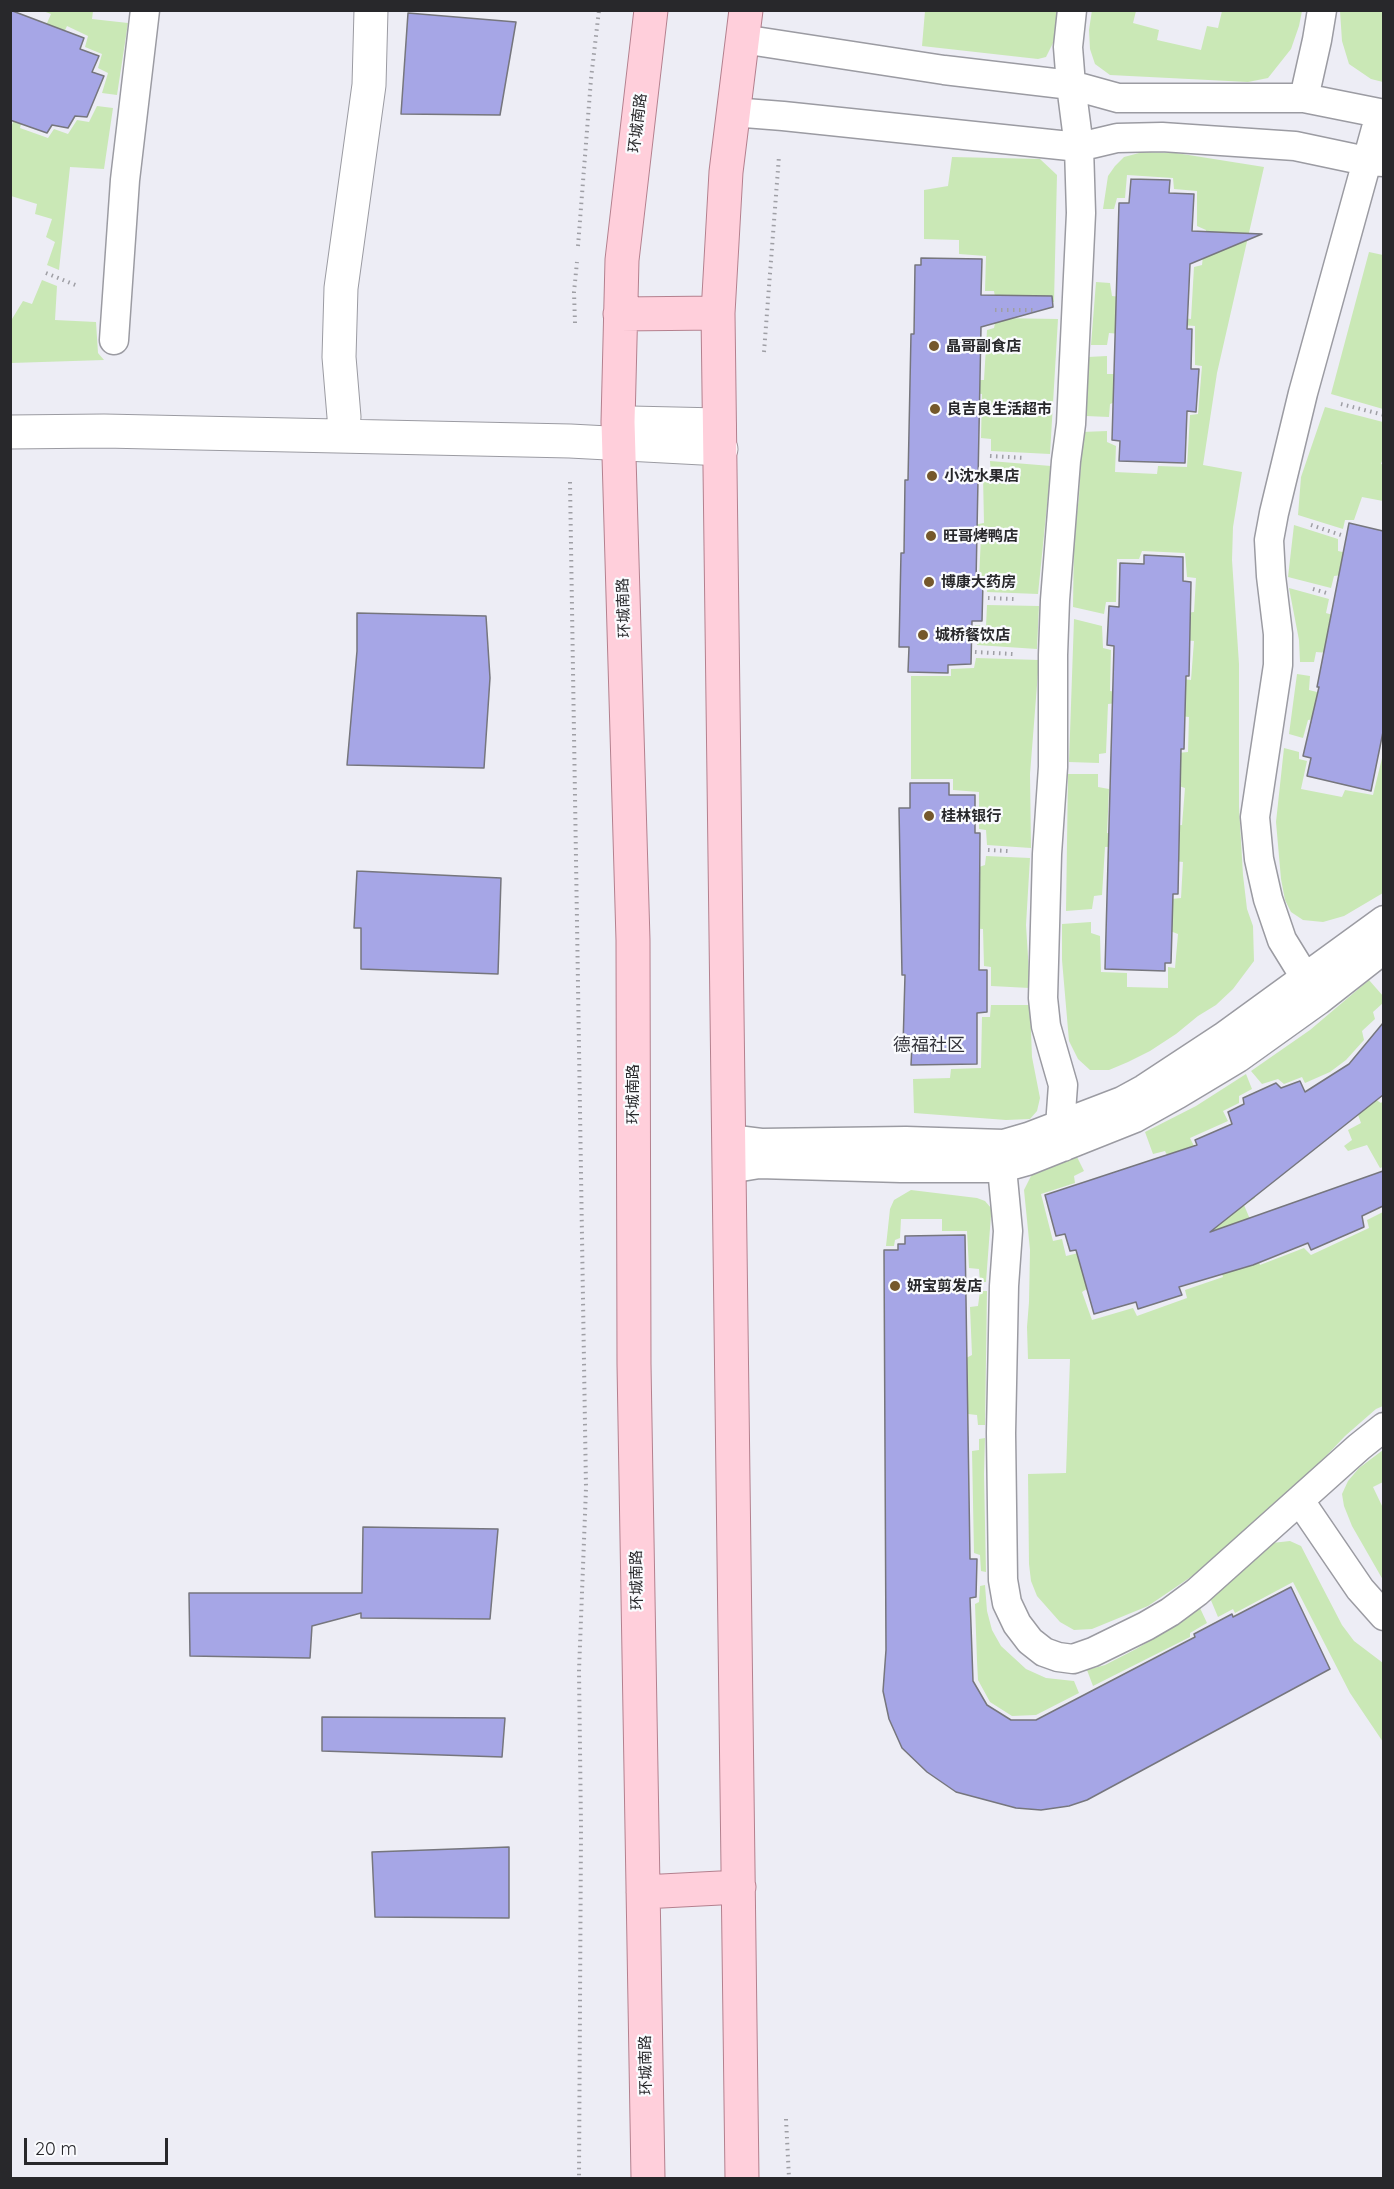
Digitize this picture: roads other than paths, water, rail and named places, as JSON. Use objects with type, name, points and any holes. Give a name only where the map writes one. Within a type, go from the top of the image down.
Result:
[{"type":"main road","name":"环城南路","points":[[648,2178],[634,1364],[633,940],[618,433],[622,260],[651,10]]},
{"type":"main road","points":[[742,2178],[718,313],[732,112],[744,25]]},
{"type":"main road","points":[[620,314],[718,313]]},
{"type":"main road","points":[[643,1892],[739,1887]]},
{"type":"street","points":[[344,417],[339,357],[341,288],[369,85],[371,10]]},
{"type":"street","points":[[10,412],[570,419],[618,433]]},
{"type":"street","points":[[10,432],[104,431],[570,441],[618,433],[720,437]]},
{"type":"lane","points":[[114,340],[125,180],[145,10]]},
{"type":"lane","points":[[1061,1137],[1063,1085],[1046,1026],[1043,998],[1047,854],[1053,767],[1053,655],[1060,534],[1071,424],[1081,213],[1079,147],[1068,47],[1072,10]]},
{"type":"lane","points":[[1304,98],[1322,10]]},
{"type":"lane","points":[[744,25],[944,70],[1071,85],[1118,98],[1304,98],[1382,114],[1375,161],[1303,393],[1269,540],[1278,634],[1278,665],[1255,817],[1259,859],[1268,899],[1282,940],[1312,989]]},
{"type":"lane","points":[[732,112],[1079,147],[1117,138],[1162,137],[1295,146],[1375,161]]},
{"type":"lane","points":[[729,1154],[759,1164],[901,1168],[1003,1156],[1027,1161],[1061,1137],[1135,1118],[1238,1058],[1383,920]]},
{"type":"lane","points":[[1312,989],[1383,949]]},
{"type":"lane","points":[[1003,1156],[1008,1231],[1004,1286],[1001,1433],[1003,1580],[1007,1603],[1017,1624],[1030,1641],[1044,1652],[1073,1659],[1093,1652],[1146,1626],[1197,1592],[1383,1427]]},
{"type":"lane","points":[[1300,1501],[1360,1589],[1383,1616]]},
{"type":"place","name":"晶哥副食店","points":[[934,346]]},
{"type":"place","name":"良吉良生活超市","points":[[935,409]]},
{"type":"place","name":"小沈水果店","points":[[932,476]]},
{"type":"place","name":"旺哥烤鸭店","points":[[931,536]]},
{"type":"place","name":"博康大药房","points":[[929,582]]},
{"type":"place","name":"城桥餐饮店","points":[[923,635]]},
{"type":"place","name":"桂林银行","points":[[929,816]]},
{"type":"place","name":"妍宝剪发店","points":[[895,1286]]},
{"type":"district","name":"德福社区","points":[[929,1046]]}]
